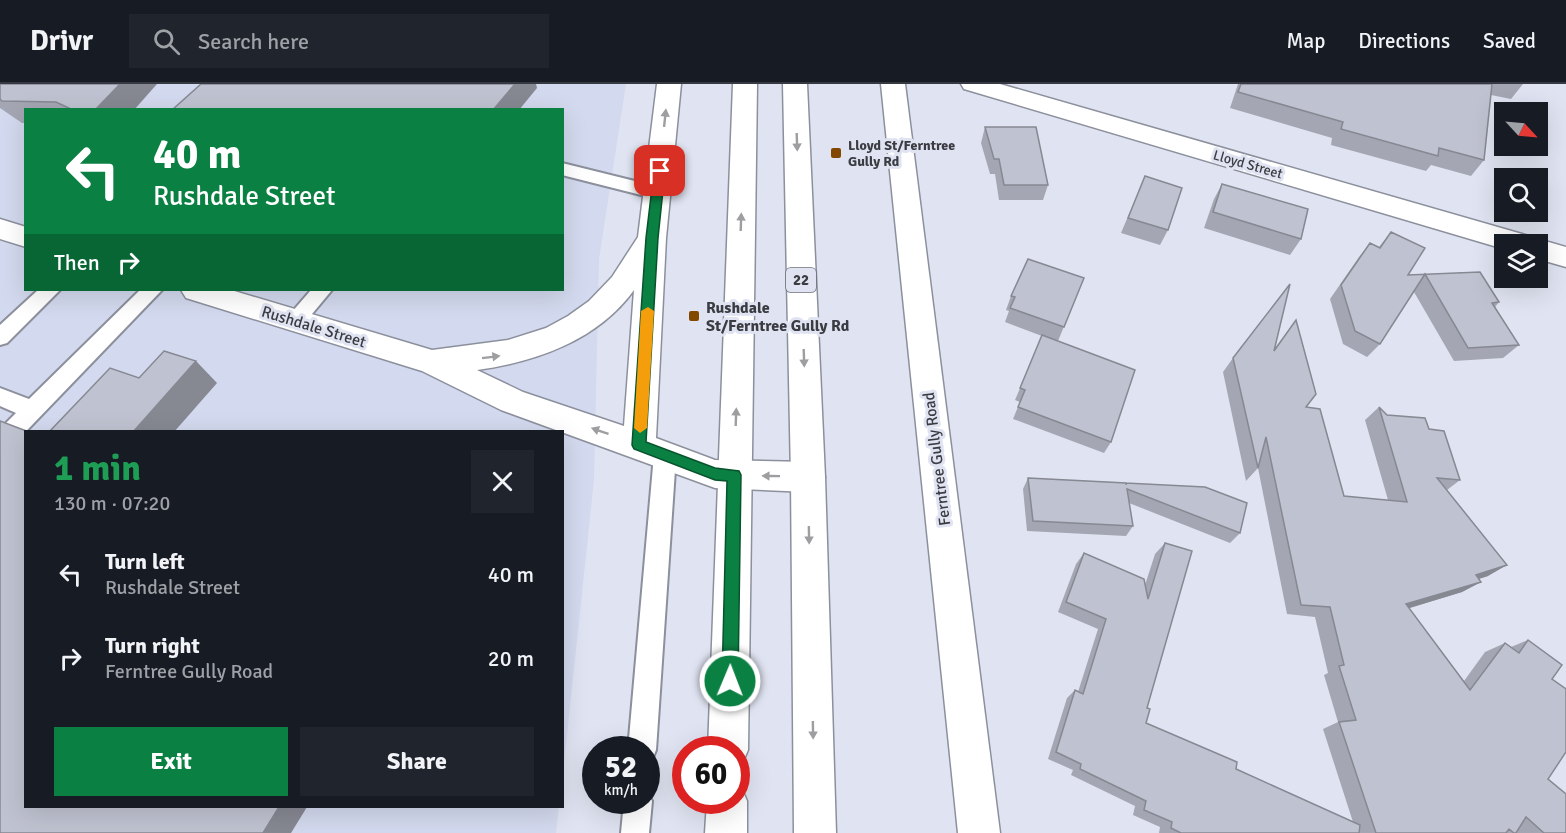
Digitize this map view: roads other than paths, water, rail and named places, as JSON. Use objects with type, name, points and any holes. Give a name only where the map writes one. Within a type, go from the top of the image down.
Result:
[{"type":"street","points":[[652,450],[652,238],[669,84]]},
{"type":"street","points":[[728,736],[745,84]]},
{"type":"street","name":"22","points":[[795,84],[808,477],[815,833]]},
{"type":"street","name":"Ferntree Gully Road","points":[[893,84],[979,833]]},
{"type":"street","name":"Lloyd Street","points":[[973,84],[1494,236]]},
{"type":"street","points":[[0,229],[24,236]]},
{"type":"street","name":"Rushdale Street","points":[[432,362],[503,355],[531,347],[577,326],[618,291],[652,238]]},
{"type":"street","points":[[1548,252],[1566,257]]},
{"type":"street","name":"Rushdale Street","points":[[205,291],[232,294],[295,320],[432,362],[512,401],[715,474],[808,477]]},
{"type":"street","points":[[726,833],[727,814]]},
{"type":"lane","points":[[564,170],[657,193]]},
{"type":"lane","points":[[0,337],[49,291]]},
{"type":"lane","points":[[0,443],[151,291]]},
{"type":"lane","points":[[295,320],[321,291]]},
{"type":"lane","points":[[0,397],[33,410]]},
{"type":"lane","points":[[642,736],[652,450]]},
{"type":"lane","points":[[635,833],[637,814]]},
{"type":"place","name":"Lloyd St/Ferntree Gully Rd","points":[[836,153]]},
{"type":"place","name":"Rushdale St/Ferntree Gully Rd","points":[[694,316]]}]
